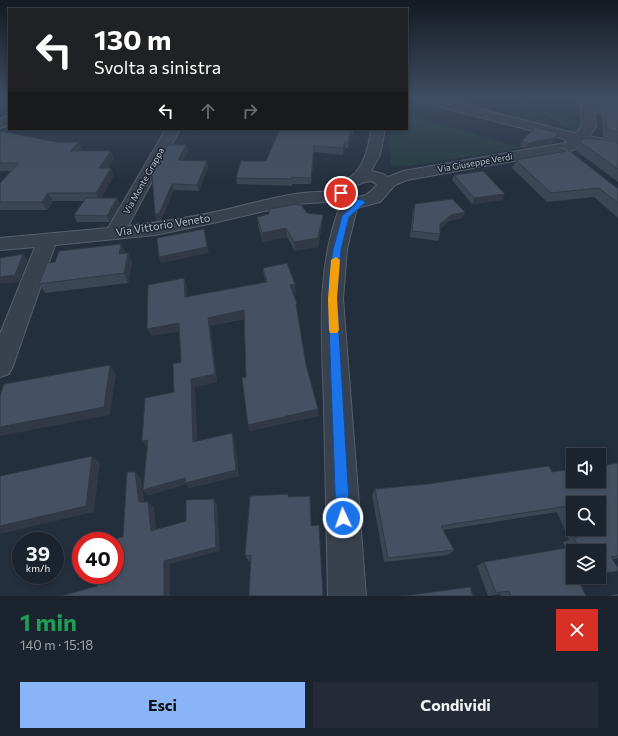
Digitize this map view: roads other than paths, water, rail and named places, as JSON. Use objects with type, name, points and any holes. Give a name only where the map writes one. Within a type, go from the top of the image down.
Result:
[{"type":"street","points":[[511,125],[568,142],[582,135],[588,127],[588,125]]},
{"type":"street","name":"Via Monte Grappa","points":[[114,234],[172,130]]},
{"type":"street","points":[[358,178],[368,166],[373,156],[378,130]]},
{"type":"street","points":[[568,142],[578,161]]},
{"type":"street","name":"Via Giuseppe Verdi","points":[[349,202],[374,198],[385,186],[395,179],[403,176],[568,142],[613,145]]},
{"type":"street","points":[[347,596],[332,299],[333,276],[337,250],[349,202],[348,183],[358,178],[376,177],[385,183],[385,186]]},
{"type":"street","name":"Via Vittorio Veneto","points":[[0,244],[114,234],[174,225],[295,199],[325,197],[349,202]]},
{"type":"street","points":[[0,366],[48,239]]}]
